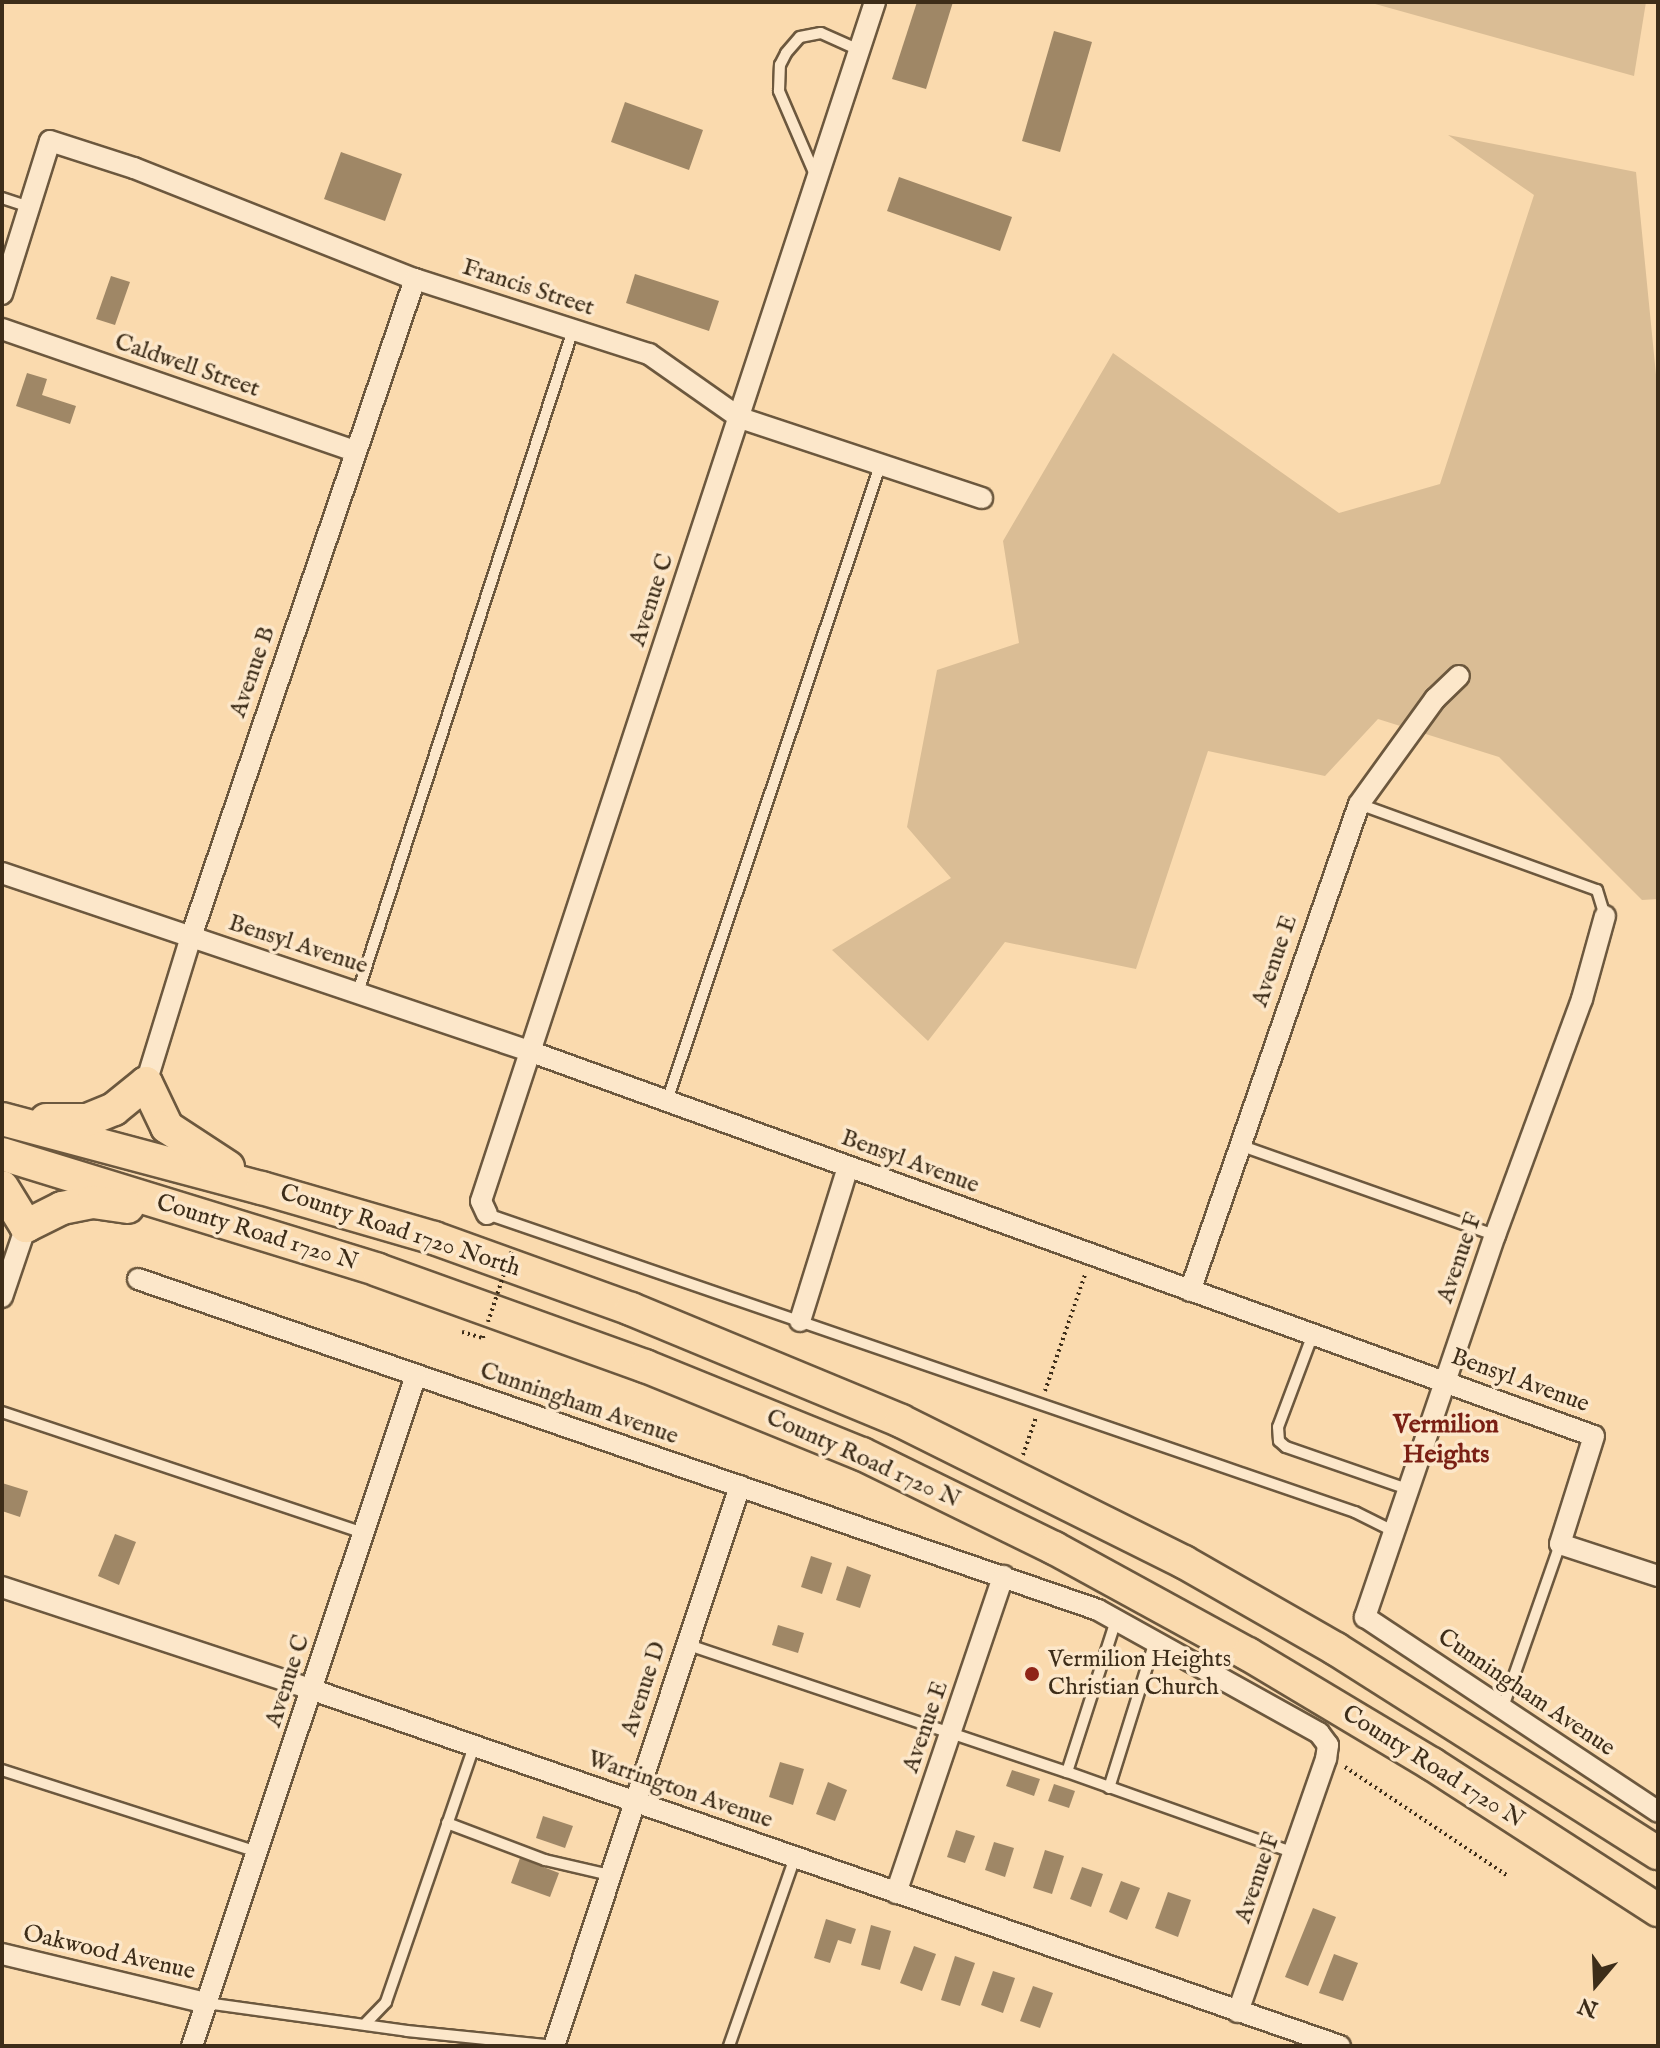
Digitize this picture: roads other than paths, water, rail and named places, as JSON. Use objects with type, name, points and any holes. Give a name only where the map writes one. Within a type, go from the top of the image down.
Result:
[{"type":"main road","points":[[4,1120],[87,1120],[114,1109],[146,1083],[167,1127],[180,1139],[262,1188]]},
{"type":"main road","name":"County Road 1720 North","points":[[4,1120],[262,1188],[434,1238],[631,1309],[783,1370]]},
{"type":"main road","name":"County Road 1720 N","points":[[2,1154],[378,1270],[645,1366],[862,1454],[1054,1548],[1248,1654],[1432,1764],[1658,1910]]},
{"type":"main road","points":[[2,1187],[26,1226],[62,1208],[93,1202],[210,1218]]},
{"type":"main road","name":"County Road 1720 N","points":[[783,1370],[915,1428],[1184,1562],[1336,1649],[1658,1853]]},
{"type":"street","name":"Avenue C","points":[[487,1214],[481,1201],[529,1051],[875,2]]},
{"type":"street","name":"Francis Street","points":[[29,207],[50,141],[134,168],[415,279],[649,354],[740,418],[982,498]]},
{"type":"street","points":[[2,294],[29,207]]},
{"type":"street","name":"Avenue B","points":[[146,1083],[191,937],[415,279]]},
{"type":"street","name":"Caldwell Street","points":[[2,329],[355,451]]},
{"type":"street","name":"Avenue E","points":[[1190,1291],[1359,804],[1435,699],[1459,676]]},
{"type":"street","name":"Bensyl Avenue","points":[[2,873],[529,1051],[1594,1436],[1560,1544]]},
{"type":"street","name":"Avenue F","points":[[1365,1617],[1495,1235],[1582,999],[1605,916]]},
{"type":"street","points":[[800,1321],[848,1167]]},
{"type":"street","points":[[2,1297],[26,1226]]},
{"type":"street","name":"Cunningham Avenue","points":[[138,1279],[1003,1576]]},
{"type":"street","name":"Avenue C","points":[[206,2003],[416,1375]]},
{"type":"street","name":"Avenue D","points":[[554,2046],[740,1486]]},
{"type":"street","points":[[1560,1544],[1658,1576]]},
{"type":"street","name":"Avenue E","points":[[896,1893],[1003,1576]]},
{"type":"street","name":"Avenue F","points":[[1003,1576],[1098,1610],[1319,1733],[1328,1745],[1295,1853],[1238,2012]]},
{"type":"street","name":"Warrington Avenue","points":[[2,1587],[313,1690],[1340,2046]]},
{"type":"street","name":"Cunningham Avenue","points":[[1365,1617],[1658,1812]]},
{"type":"street","name":"Oakwood Avenue","points":[[2,1954],[206,2003],[192,2046]]},
{"type":"lane","points":[[817,179],[779,91],[780,65],[800,37],[821,33],[859,50]]},
{"type":"lane","points":[[2,198],[29,207]]},
{"type":"lane","points":[[358,992],[573,330]]},
{"type":"lane","points":[[667,1101],[881,463]]},
{"type":"lane","points":[[1359,804],[1597,890],[1605,916]]},
{"type":"lane","points":[[1239,1145],[1495,1235]]},
{"type":"lane","points":[[487,1214],[1355,1512],[1393,1531]]},
{"type":"lane","points":[[1313,1334],[1278,1427],[1279,1441],[1286,1447],[1407,1489]]},
{"type":"lane","points":[[2,1412],[363,1533]]},
{"type":"lane","points":[[1502,1710],[1560,1544]]},
{"type":"lane","points":[[1067,1772],[1116,1620]]},
{"type":"lane","points":[[1109,1788],[1155,1641]]},
{"type":"lane","points":[[686,1644],[1067,1772],[1295,1853]]},
{"type":"lane","points":[[366,2023],[386,2002],[474,1747]]},
{"type":"lane","points":[[2,1770],[257,1852]]},
{"type":"lane","points":[[447,1823],[545,1860],[610,1875]]},
{"type":"lane","points":[[729,2046],[795,1858]]},
{"type":"lane","points":[[206,2003],[407,2031],[554,2046]]},
{"type":"place","name":"Vermilion Heights Christian Church","points":[[1032,1674]]},
{"type":"district","name":"Vermilion Heights","points":[[1446,1440]]}]
